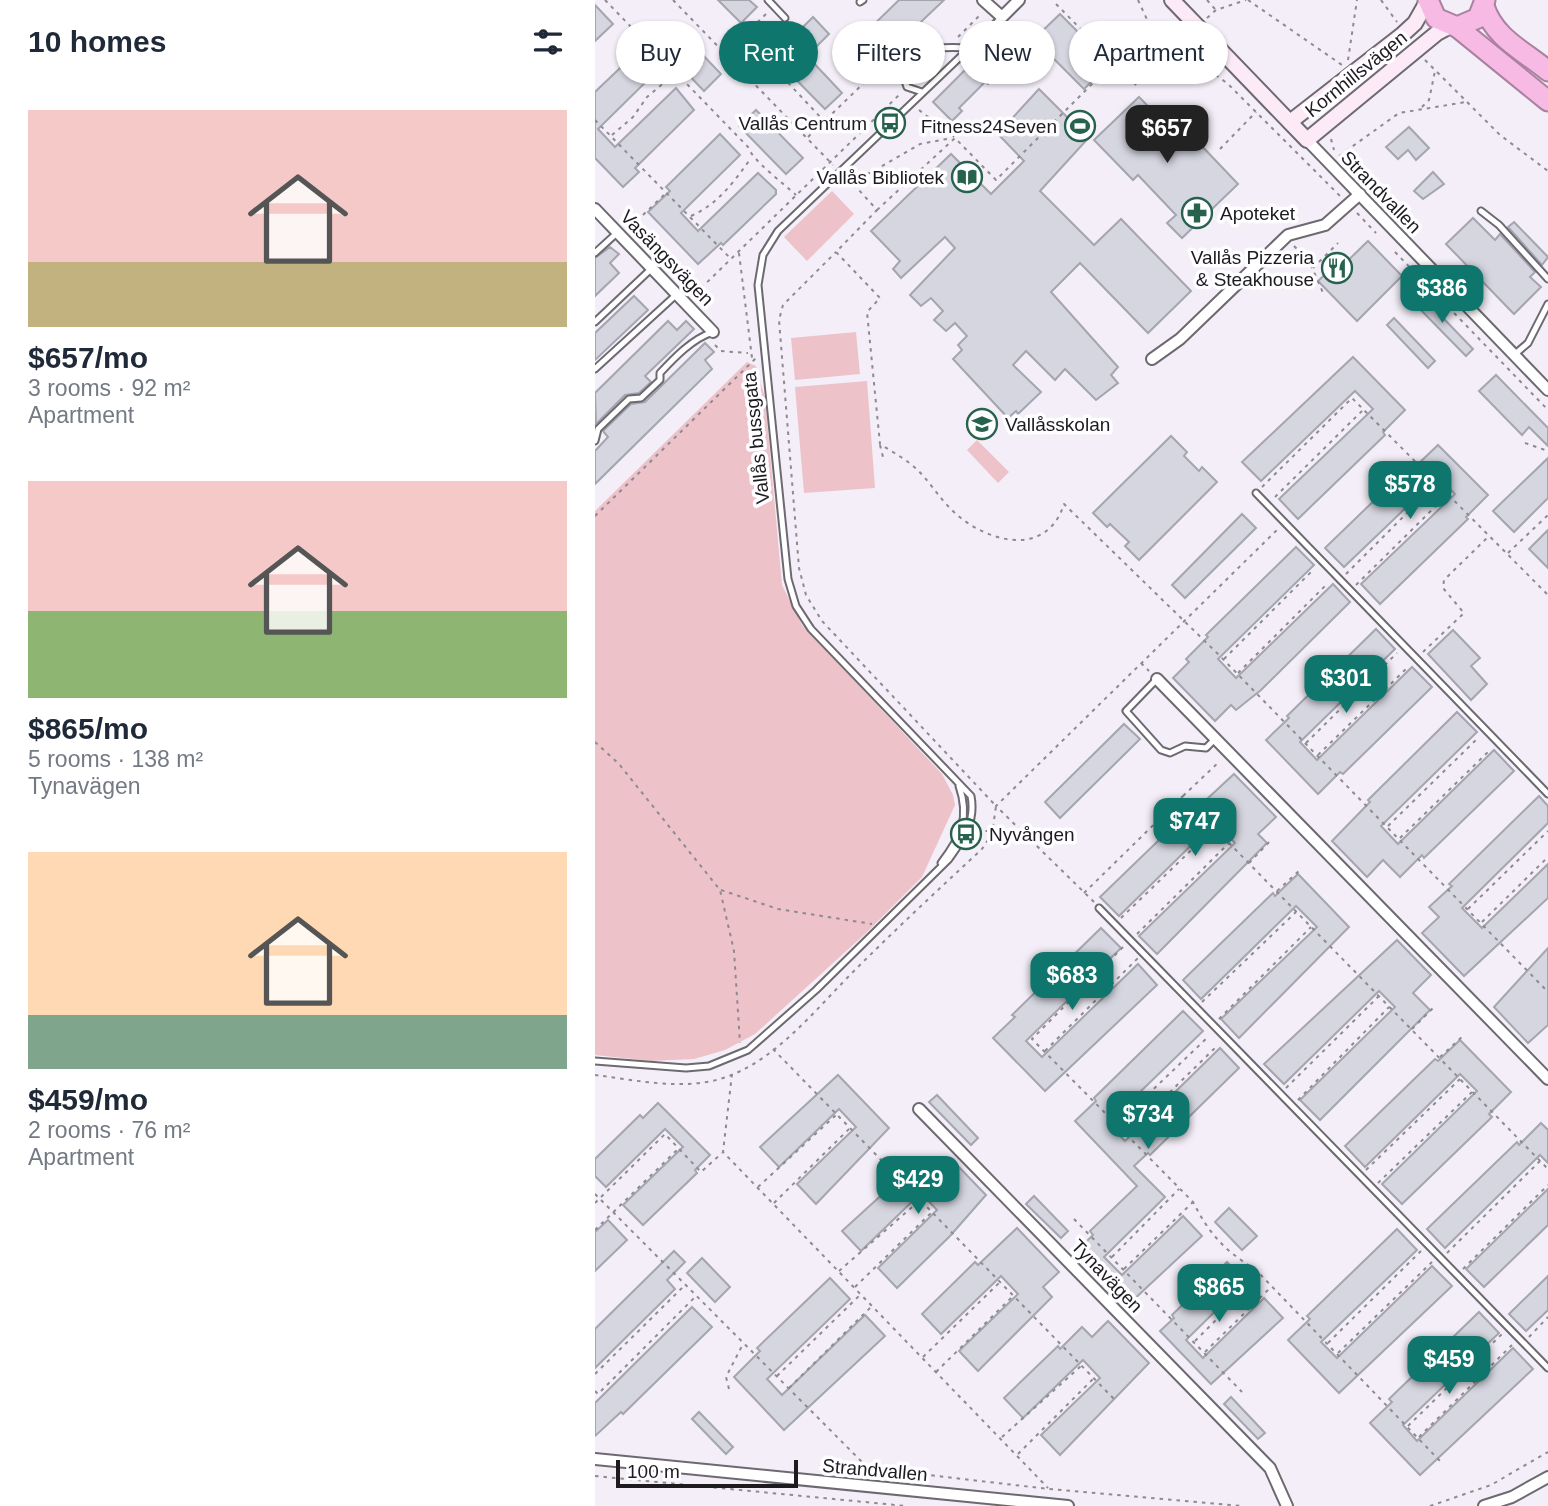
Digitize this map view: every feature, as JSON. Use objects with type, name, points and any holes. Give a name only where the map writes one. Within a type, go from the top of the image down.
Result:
[{"type":"highway","points":[[1428,0],[1434,15],[1454,27],[1548,101]]},
{"type":"highway","points":[[1454,27],[1474,21],[1485,2]]},
{"type":"highway","points":[[1485,2],[1488,19],[1501,36],[1548,71]]},
{"type":"street","name":"Vallås bussgata","points":[[1002,17],[1020,0]]},
{"type":"street","name":"Kornhillsvägen","points":[[1173,0],[1307,139],[1437,33],[1454,27]]},
{"type":"street","name":"Kornhillsvägen","points":[[1290,122],[1403,34],[1415,23],[1428,0]]},
{"type":"street","points":[[986,3],[1002,17]]},
{"type":"street","name":"Strandvallen","points":[[1307,139],[1548,390]]},
{"type":"street","points":[[1152,359],[1180,339],[1285,237],[1325,225],[1360,194]]},
{"type":"street","name":"Vasängsvägen","points":[[595,209],[713,332]]},
{"type":"street","points":[[1157,679],[1548,1079]]},
{"type":"street","name":"Tynavägen","points":[[919,1110],[1271,1468],[1287,1506]]},
{"type":"street","name":"Strandvallen","points":[[595,1459],[1068,1506]]},
{"type":"street","points":[[1484,1506],[1512,1497],[1548,1477]]},
{"type":"lane","points":[[768,0],[785,18]]},
{"type":"lane","name":"Vallås bussgata","points":[[998,21],[1002,17]]},
{"type":"lane","points":[[922,92],[907,87],[903,75],[905,61],[916,52],[959,48]]},
{"type":"lane","name":"Vallås bussgata","points":[[595,1061],[686,1068],[709,1066],[740,1055],[769,1034],[924,885],[960,835],[966,816],[958,783],[811,629],[796,606],[788,579],[758,285],[763,255],[778,231],[959,57]]},
{"type":"lane","points":[[1481,211],[1499,225],[1548,279]]},
{"type":"lane","points":[[595,253],[618,232]]},
{"type":"lane","points":[[595,322],[652,268]]},
{"type":"lane","points":[[595,369],[677,293]]},
{"type":"lane","points":[[1514,355],[1528,343],[1548,304]]},
{"type":"lane","points":[[595,442],[597,427],[629,398],[641,398],[660,380],[660,373],[681,351],[700,336],[713,332]]},
{"type":"lane","points":[[1256,493],[1548,794]]},
{"type":"lane","points":[[1157,679],[1126,711],[1161,750],[1170,753],[1185,746],[1206,748],[1216,738]]},
{"type":"lane","points":[[1100,908],[1548,1368]]},
{"type":"path","points":[[605,0],[625,21]]},
{"type":"path","points":[[673,0],[840,170]]},
{"type":"path","points":[[1138,0],[1148,21]]},
{"type":"path","points":[[1207,0],[1216,10]]},
{"type":"path","points":[[1207,18],[1216,10],[1247,0],[1343,65],[1348,61],[1357,0]]},
{"type":"path","points":[[1381,0],[1400,26]]},
{"type":"path","points":[[686,303],[949,47],[986,3]]},
{"type":"path","points":[[1056,4],[1073,21]]},
{"type":"path","points":[[773,6],[746,33],[747,39],[824,121]]},
{"type":"path","points":[[1424,60],[1500,135],[1548,172]]},
{"type":"path","points":[[1421,108],[1429,100],[1435,69]]},
{"type":"path","points":[[611,136],[633,117],[647,97],[663,84]]},
{"type":"path","points":[[687,84],[748,147],[751,157],[767,166],[796,195]]},
{"type":"path","points":[[807,138],[863,84]]},
{"type":"path","points":[[900,94],[955,138],[996,180],[1093,84]]},
{"type":"path","points":[[1228,84],[1375,233]]},
{"type":"path","points":[[1319,174],[1384,120],[1421,108],[1466,102]]},
{"type":"path","points":[[1220,149],[1257,112]]},
{"type":"path","points":[[595,120],[731,260]]},
{"type":"path","points":[[877,209],[846,177],[870,173],[920,144],[955,138]]},
{"type":"path","points":[[955,138],[877,209],[783,305],[779,320],[779,342],[799,568],[811,606],[996,806],[1100,908]]},
{"type":"path","points":[[690,217],[707,209],[725,193],[751,157]]},
{"type":"path","points":[[643,215],[666,192]]},
{"type":"path","points":[[1285,237],[1312,269],[1324,295]]},
{"type":"path","points":[[1312,269],[1338,243]]},
{"type":"path","points":[[739,252],[749,354],[753,360]]},
{"type":"path","points":[[836,252],[880,298],[867,312],[883,457]]},
{"type":"path","points":[[1395,252],[1548,410]]},
{"type":"path","points":[[713,332],[714,344],[721,351],[749,354]]},
{"type":"path","points":[[595,516],[753,360],[765,349],[779,342]]},
{"type":"path","points":[[1256,493],[1352,398],[1548,595]]},
{"type":"path","points":[[1267,505],[1363,409]]},
{"type":"path","points":[[1525,443],[1548,451]]},
{"type":"path","points":[[880,444],[912,466],[954,512],[969,524],[1011,542],[1036,540],[1053,524],[1064,504],[1224,659],[1548,992]]},
{"type":"path","points":[[1237,674],[1436,484]]},
{"type":"path","points":[[1351,590],[1447,495]]},
{"type":"path","points":[[1507,553],[1548,515]]},
{"type":"path","points":[[595,1075],[669,1083],[703,1082],[732,1074],[773,1049],[987,840],[992,832],[996,806],[1285,523]]},
{"type":"path","points":[[1317,755],[1464,613],[1443,584],[1490,536]]},
{"type":"path","points":[[1224,659],[1322,561]]},
{"type":"path","points":[[1306,743],[1404,647]]},
{"type":"path","points":[[1387,826],[1485,730]]},
{"type":"path","points":[[595,742],[619,764],[720,890],[736,960],[742,1069]]},
{"type":"path","points":[[1400,839],[1497,743]]},
{"type":"path","points":[[1084,892],[1229,752]]},
{"type":"path","points":[[1183,796],[1548,1169]]},
{"type":"path","points":[[1115,924],[1214,828]]},
{"type":"path","points":[[971,835],[983,829],[992,832]]},
{"type":"path","points":[[1468,910],[1548,831]]},
{"type":"path","points":[[987,840],[1022,832]]},
{"type":"path","points":[[1249,863],[1272,839]]},
{"type":"path","points":[[1229,843],[1032,1039],[1193,1202],[1210,1234],[1261,1274],[1440,1461]]},
{"type":"path","points":[[1481,923],[1548,856]]},
{"type":"path","points":[[1277,892],[1301,869]]},
{"type":"path","points":[[720,890],[778,909],[896,929]]},
{"type":"path","points":[[1197,1008],[1296,912]]},
{"type":"path","points":[[1117,1125],[1311,928]]},
{"type":"path","points":[[1044,1051],[1143,953]]},
{"type":"path","points":[[1280,1093],[1379,996]]},
{"type":"path","points":[[1411,1029],[1435,1006]]},
{"type":"path","points":[[1292,1106],[1389,1007]]},
{"type":"path","points":[[1440,1058],[1464,1035]]},
{"type":"path","points":[[1126,1135],[1226,1038]]},
{"type":"path","points":[[773,1049],[1114,1399]]},
{"type":"path","points":[[595,1203],[665,1135],[701,1172],[723,1152],[732,1074]]},
{"type":"path","points":[[1361,1176],[1460,1079]]},
{"type":"path","points":[[1373,1188],[1472,1092]]},
{"type":"path","points":[[757,1187],[837,1114]]},
{"type":"path","points":[[773,1204],[850,1128]]},
{"type":"path","points":[[595,1230],[679,1149]]},
{"type":"path","points":[[723,1152],[1049,1489]]},
{"type":"path","points":[[1337,1354],[1541,1161]]},
{"type":"path","points":[[1457,1275],[1548,1185]]},
{"type":"path","points":[[1111,1258],[1179,1189]]},
{"type":"path","points":[[595,1194],[868,1468],[1049,1489],[1242,1506]]},
{"type":"path","points":[[838,1272],[921,1200]]},
{"type":"path","points":[[1123,1270],[1193,1202]]},
{"type":"path","points":[[854,1287],[932,1212]]},
{"type":"path","points":[[1074,1219],[1242,1392]]},
{"type":"path","points":[[1328,1344],[1427,1245]]},
{"type":"path","points":[[1194,1342],[1261,1274]]},
{"type":"path","points":[[922,1357],[1000,1282]]},
{"type":"path","points":[[595,1374],[686,1285]]},
{"type":"path","points":[[1205,1353],[1272,1286]]},
{"type":"path","points":[[776,1377],[861,1294]]},
{"type":"path","points":[[595,1391],[598,1394],[697,1296]]},
{"type":"path","points":[[936,1372],[1014,1296]]},
{"type":"path","points":[[788,1389],[872,1306]]},
{"type":"path","points":[[1418,1438],[1521,1340],[1548,1318]]},
{"type":"path","points":[[1408,1427],[1509,1328]]},
{"type":"path","points":[[729,1389],[726,1377],[744,1343]]},
{"type":"path","points":[[1001,1438],[1081,1365]]},
{"type":"path","points":[[1018,1455],[1094,1378]]},
{"type":"path","points":[[1430,1506],[1491,1485],[1548,1452]]},
{"type":"path","points":[[595,1476],[906,1506]]},
{"type":"shaded area","points":[[832,191],[854,214],[807,261],[784,237]]},
{"type":"shaded area","points":[[856,332],[860,374],[795,380],[791,338]]},
{"type":"shaded area","points":[[747,362],[756,366],[765,398],[782,585],[802,625],[942,774],[955,805],[922,877],[865,934],[755,1034],[725,1050],[694,1059],[651,1061],[595,1055],[595,511]]},
{"type":"shaded area","points":[[867,381],[875,488],[804,493],[795,387]]},
{"type":"shaded area","points":[[977,440],[1009,472],[998,483],[967,450]]},
{"type":"building","points":[[718,0],[749,0],[757,7],[743,21],[739,21]]},
{"type":"building","points":[[899,0],[944,0],[922,21],[877,21]]},
{"type":"building","points":[[595,5],[613,24],[595,41]]},
{"type":"building","points":[[1060,14],[1069,23],[1069,74],[1055,60],[1055,21],[1053,21]]},
{"type":"building","points":[[818,22],[829,34],[818,45]]},
{"type":"building","points":[[705,57],[719,72],[719,76],[704,91],[697,84],[705,84]]},
{"type":"building","points":[[818,68],[842,93],[825,109],[800,84],[818,84]]},
{"type":"building","points":[[616,72],[616,84],[644,84],[598,129],[615,147],[676,88],[694,110],[635,168],[639,172],[623,187],[595,158],[595,92]]},
{"type":"building","points":[[959,76],[959,84],[983,84],[959,108],[962,111],[952,121],[933,102]]},
{"type":"building","points":[[1039,89],[1068,118],[1073,113],[1093,133],[1040,191],[1094,245],[1121,219],[1191,291],[1148,333],[1080,263],[1051,292],[1118,367],[1111,375],[1118,383],[1096,400],[1065,369],[1055,380],[1026,351],[1013,365],[1041,392],[1018,414],[1016,411],[1008,418],[953,359],[962,350],[958,345],[967,336],[955,323],[946,331],[934,320],[943,311],[931,298],[921,306],[910,295],[955,248],[945,237],[901,278],[893,269],[900,261],[871,231],[951,154],[991,194],[1024,161],[995,131],[1004,122],[1006,125]]},
{"type":"building","points":[[1139,97],[1189,148],[1197,141],[1238,184],[1182,238],[1167,223],[1176,215],[1138,175],[1133,180],[1094,140]]},
{"type":"building","points":[[756,110],[803,158],[786,174],[739,126]]},
{"type":"building","points":[[1409,127],[1429,148],[1416,160],[1408,150],[1398,159],[1386,147]]},
{"type":"building","points":[[720,134],[740,155],[681,213],[698,231],[758,173],[776,190],[776,194],[723,245],[721,243],[698,264],[648,212],[670,191],[666,187]]},
{"type":"building","points":[[1433,172],[1444,184],[1423,199],[1414,191]]},
{"type":"building","points":[[1473,218],[1495,240],[1500,234],[1535,272],[1530,277],[1541,287],[1514,314],[1446,244]]},
{"type":"building","points":[[1514,222],[1548,257],[1542,265],[1508,227]]},
{"type":"building","points":[[1368,241],[1402,276],[1357,321],[1318,281],[1332,268],[1336,272]]},
{"type":"building","points":[[610,247],[619,254],[610,263],[619,273],[595,296],[595,258]]},
{"type":"building","points":[[1420,294],[1473,349],[1466,356],[1412,301]]},
{"type":"building","points":[[634,296],[648,310],[595,360],[595,333]]},
{"type":"building","points":[[1394,318],[1435,361],[1428,368],[1387,325]]},
{"type":"building","points":[[668,321],[677,330],[686,321],[694,329],[645,376],[651,382],[639,393],[625,395],[596,424],[595,393]]},
{"type":"building","points":[[705,343],[714,352],[705,360],[712,369],[595,484],[595,451],[608,437],[603,431],[631,404],[645,402]]},
{"type":"building","points":[[1353,357],[1405,410],[1383,432],[1385,435],[1298,519],[1279,499],[1373,409],[1355,391],[1261,481],[1242,462]]},
{"type":"building","points":[[1496,375],[1548,428],[1548,446],[1529,427],[1522,435],[1479,391]]},
{"type":"building","points":[[1171,436],[1187,452],[1184,456],[1199,471],[1202,467],[1217,482],[1139,560],[1125,546],[1129,542],[1110,524],[1107,527],[1093,513]]},
{"type":"building","points":[[1438,445],[1488,495],[1466,517],[1468,519],[1380,604],[1361,584],[1455,494],[1438,477],[1344,567],[1325,548],[1413,463],[1416,466]]},
{"type":"building","points":[[1548,458],[1548,498],[1514,532],[1493,511]]},
{"type":"building","points":[[1242,514],[1256,528],[1185,598],[1172,585]]},
{"type":"building","points":[[1548,530],[1548,568],[1529,549]]},
{"type":"building","points":[[1296,547],[1314,565],[1218,659],[1236,678],[1333,584],[1350,602],[1261,690],[1236,710],[1231,705],[1215,721],[1173,678],[1189,662],[1186,659],[1208,637],[1206,635]]},
{"type":"building","points":[[1376,629],[1395,649],[1300,742],[1317,760],[1412,667],[1432,687],[1343,774],[1340,772],[1318,794],[1266,740]]},
{"type":"building","points":[[1453,630],[1480,658],[1471,666],[1487,684],[1471,700],[1428,654]]},
{"type":"building","points":[[1457,712],[1477,732],[1381,826],[1398,844],[1494,750],[1514,771],[1424,858],[1422,855],[1400,877],[1383,860],[1367,877],[1332,841],[1370,802],[1368,800]]},
{"type":"building","points":[[1124,724],[1140,739],[1060,818],[1045,802]]},
{"type":"building","points":[[1234,774],[1276,817],[1258,834],[1267,843],[1157,954],[1139,936],[1235,843],[1215,822],[1119,916],[1100,897],[1190,810],[1193,812]]},
{"type":"building","points":[[1539,796],[1548,806],[1548,823],[1462,908],[1482,928],[1548,864],[1548,898],[1464,976],[1422,933],[1439,917],[1429,907]]},
{"type":"building","points":[[1298,874],[1349,927],[1239,1038],[1221,1019],[1317,927],[1296,906],[1201,999],[1183,980],[1273,893],[1275,896]]},
{"type":"building","points":[[1101,928],[1121,948],[1026,1041],[1042,1057],[1138,964],[1157,985],[1045,1091],[993,1038],[1015,1017],[1012,1015]]},
{"type":"building","points":[[1397,940],[1431,975],[1413,993],[1430,1010],[1320,1120],[1300,1100],[1395,1007],[1379,991],[1284,1084],[1264,1064]]},
{"type":"building","points":[[1548,948],[1548,1025],[1528,1043],[1494,1007]]},
{"type":"building","points":[[1183,1011],[1203,1031],[1108,1123],[1125,1141],[1220,1048],[1239,1068],[1150,1155],[1148,1153],[1134,1166],[1165,1197],[1104,1257],[1122,1275],[1183,1216],[1202,1236],[1131,1302],[1079,1249],[1093,1235],[1090,1231],[1137,1186],[1075,1121],[1096,1101],[1094,1098]]},
{"type":"building","points":[[1460,1040],[1511,1092],[1489,1114],[1492,1117],[1402,1204],[1382,1184],[1477,1091],[1460,1074],[1365,1167],[1345,1146],[1435,1059],[1438,1061]]},
{"type":"building","points":[[838,1075],[889,1128],[816,1204],[797,1184],[856,1127],[839,1109],[779,1167],[760,1147]]},
{"type":"building","points":[[937,1095],[978,1138],[971,1145],[929,1102]]},
{"type":"building","points":[[658,1103],[710,1155],[695,1170],[697,1173],[643,1225],[623,1205],[683,1147],[665,1129],[606,1187],[595,1176],[595,1159],[640,1115],[643,1118]]},
{"type":"building","points":[[1541,1123],[1548,1130],[1548,1163],[1540,1155],[1445,1248],[1427,1229],[1517,1142],[1519,1145]]},
{"type":"building","points":[[920,1160],[936,1177],[953,1161],[986,1195],[950,1236],[897,1288],[878,1268],[937,1210],[921,1193],[861,1251],[842,1231]]},
{"type":"building","points":[[1548,1189],[1548,1225],[1484,1287],[1466,1269]]},
{"type":"building","points":[[1034,1196],[1068,1231],[1061,1238],[1026,1204]]},
{"type":"building","points":[[1229,1208],[1257,1236],[1242,1250],[1215,1222]]},
{"type":"building","points":[[608,1220],[627,1240],[595,1271],[595,1232]]},
{"type":"building","points":[[1017,1228],[1059,1272],[1043,1287],[1052,1297],[978,1371],[959,1351],[1018,1294],[1001,1276],[941,1334],[922,1314],[975,1262],[978,1265]]},
{"type":"building","points":[[1397,1229],[1417,1250],[1321,1342],[1337,1358],[1432,1266],[1452,1286],[1339,1393],[1288,1340],[1310,1319],[1307,1316]]},
{"type":"building","points":[[674,1251],[685,1262],[667,1280],[675,1289],[595,1368],[595,1329]]},
{"type":"building","points":[[702,1258],[730,1287],[715,1302],[687,1273]]},
{"type":"building","points":[[1227,1262],[1246,1281],[1186,1340],[1203,1358],[1264,1298],[1283,1318],[1211,1384],[1160,1331],[1174,1318],[1172,1315]]},
{"type":"building","points":[[1548,1276],[1548,1310],[1526,1331],[1509,1314]]},
{"type":"building","points":[[830,1278],[850,1299],[767,1379],[782,1395],[865,1315],[885,1336],[784,1430],[734,1377],[760,1351],[757,1348]]},
{"type":"building","points":[[692,1307],[712,1327],[623,1414],[621,1412],[595,1436],[595,1403]]},
{"type":"building","points":[[1479,1312],[1499,1333],[1403,1425],[1417,1441],[1513,1348],[1533,1369],[1420,1475],[1370,1423],[1392,1402],[1389,1399]]},
{"type":"building","points":[[1108,1321],[1149,1363],[1060,1455],[1041,1435],[1100,1378],[1083,1360],[1023,1418],[1004,1398],[1058,1346],[1060,1349],[1082,1327],[1092,1337]]},
{"type":"building","points":[[1231,1397],[1265,1433],[1258,1439],[1224,1404]]},
{"type":"building","points":[[699,1412],[733,1447],[726,1454],[692,1419]]},
{"type":"place","name":"Vallås Centrum","points":[[890,123]]},
{"type":"place","name":"Fitness24Seven","points":[[1080,126]]},
{"type":"place","name":"Vallås Bibliotek","points":[[967,177]]},
{"type":"place","name":"Apoteket","points":[[1197,213]]},
{"type":"place","name":"Vallås Pizzeria & Steakhouse","points":[[1337,268]]},
{"type":"place","name":"Vallåsskolan","points":[[982,424]]},
{"type":"place","name":"Nyvången","points":[[966,834]]}]
